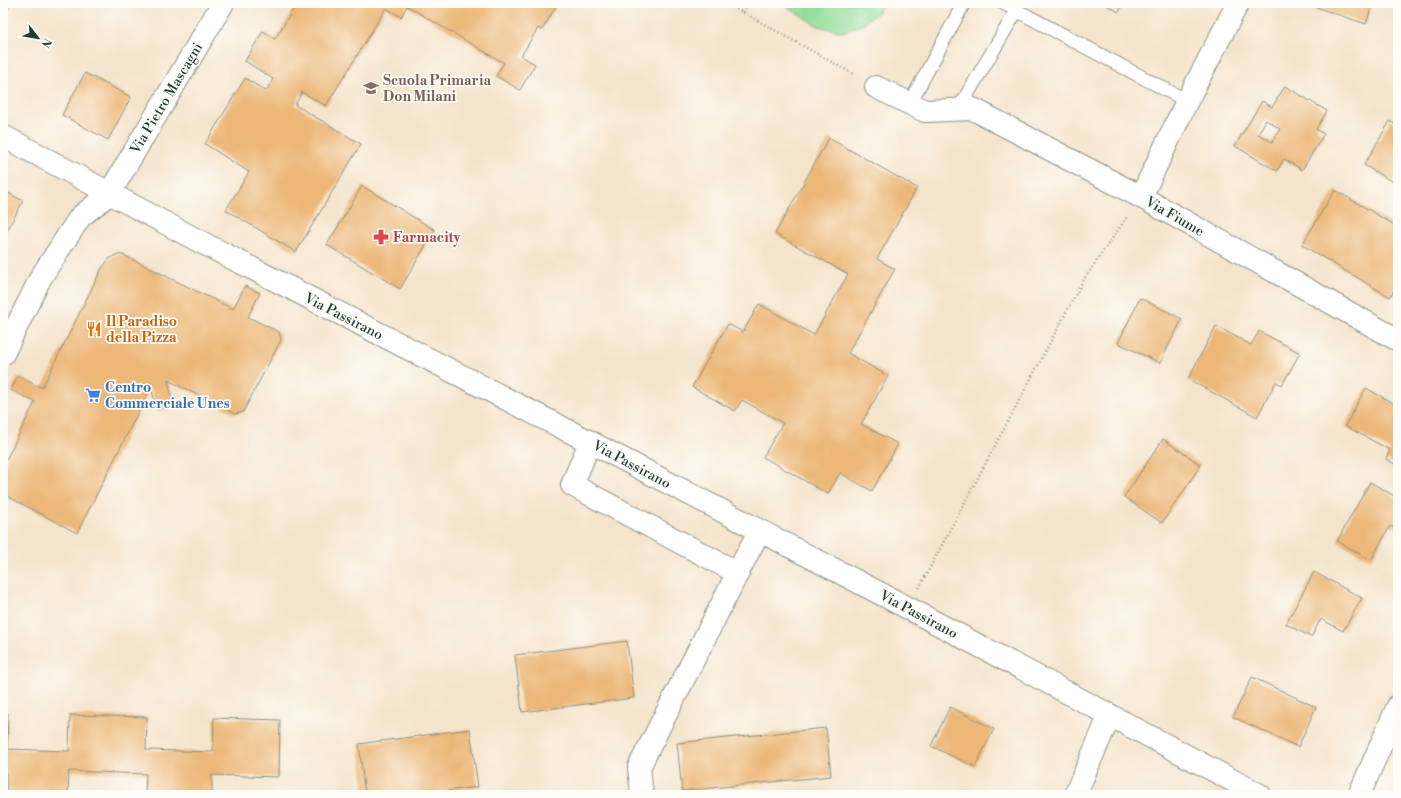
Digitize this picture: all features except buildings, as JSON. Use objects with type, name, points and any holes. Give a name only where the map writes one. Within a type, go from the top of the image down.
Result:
[{"type":"street","name":"Via Pietro Mascagni","points":[[109,194],[223,3]]},
{"type":"street","name":"Via Fiume","points":[[1238,3],[1187,101],[1141,197],[1398,340]]},
{"type":"street","points":[[876,87],[925,111],[973,109],[1141,197]]},
{"type":"street","name":"Via Passirano","points":[[3,136],[109,194],[319,304],[590,442],[908,608],[1260,795]]},
{"type":"street","points":[[3,354],[41,277],[80,217],[109,194]]},
{"type":"street","points":[[590,442],[572,485],[738,573]]},
{"type":"street","points":[[642,795],[638,767],[759,531]]},
{"type":"street","points":[[1360,795],[1398,706]]},
{"type":"street","points":[[1075,795],[1110,715]]},
{"type":"lane","points":[[910,103],[964,3]]},
{"type":"lane","points":[[1004,3],[1187,101]]},
{"type":"lane","points":[[958,110],[1017,10]]},
{"type":"path","points":[[726,3],[876,87]]},
{"type":"path","points":[[743,12],[749,3]]},
{"type":"path","points":[[908,608],[1084,279],[1141,197]]},
{"type":"green space","points":[[781,3],[883,3],[878,12],[862,24],[843,32],[818,26]]},
{"type":"place","name":"Scuola Primaria Don Milani","points":[[371,88]]},
{"type":"place","name":"Farmacity","points":[[381,237]]},
{"type":"place","name":"Il Paradiso della Pizza","points":[[94,329]]},
{"type":"place","name":"Centro Commerciale Unes","points":[[93,395]]}]
